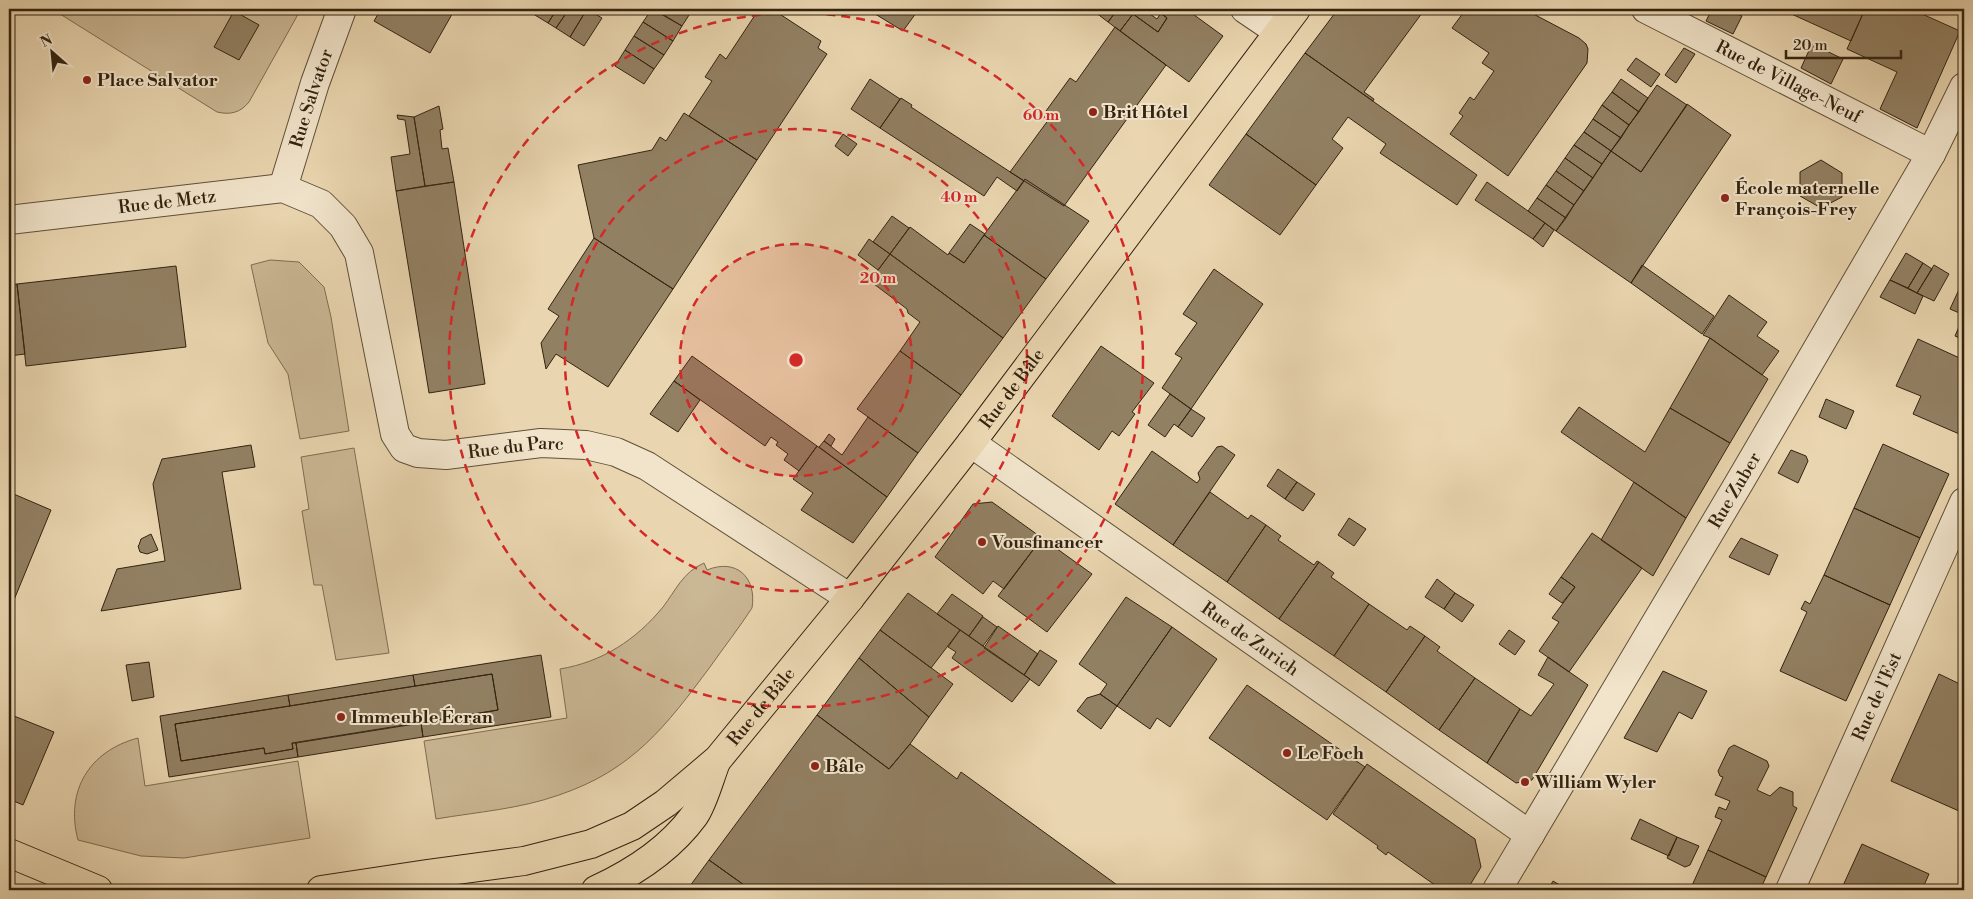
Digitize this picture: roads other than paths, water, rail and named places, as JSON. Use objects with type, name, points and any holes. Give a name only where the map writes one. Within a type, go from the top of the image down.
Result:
[{"type":"main road","name":"Rue de Bâle","points":[[321,890],[428,882],[591,844],[632,826],[666,803],[718,759],[850,598],[971,443],[1296,9]]},
{"type":"main road","name":"Rue de Bâle","points":[[596,890],[626,876],[663,850],[695,815],[718,759]]},
{"type":"main road","points":[[9,854],[98,890]]},
{"type":"main road","points":[[428,882],[460,890]]},
{"type":"street","name":"Rue Salvator","points":[[283,188],[315,83],[342,9]]},
{"type":"street","points":[[1245,9],[1279,32]]},
{"type":"street","name":"Rue de Village-Neuf","points":[[1646,9],[1931,154]]},
{"type":"street","name":"Rue Zuber","points":[[1498,890],[1931,154],[1964,87]]},
{"type":"street","name":"Rue de Metz","points":[[9,220],[283,188],[322,204]]},
{"type":"street","name":"Rue du Parc","points":[[322,204],[344,226],[358,253],[395,434],[404,448],[418,453],[446,455],[541,443],[586,445],[616,452],[648,466],[850,598]]},
{"type":"street","name":"Rue de Zurich","points":[[971,443],[1530,835]]},
{"type":"street","name":"Rue de l'Est","points":[[1790,890],[1964,502]]},
{"type":"place","name":"Place Salvator","points":[[87,80]]},
{"type":"place","name":"Brit Hôtel","points":[[1093,112]]},
{"type":"place","name":"École maternelle François-Frey","points":[[1725,198]]},
{"type":"place","name":"Vousfinancer","points":[[982,542]]},
{"type":"place","name":"Immeuble Écran","points":[[341,717]]},
{"type":"place","name":"Le Foch","points":[[1287,753]]},
{"type":"place","name":"Bâle","points":[[815,766]]},
{"type":"place","name":"William Wyler","points":[[1525,782]]}]
